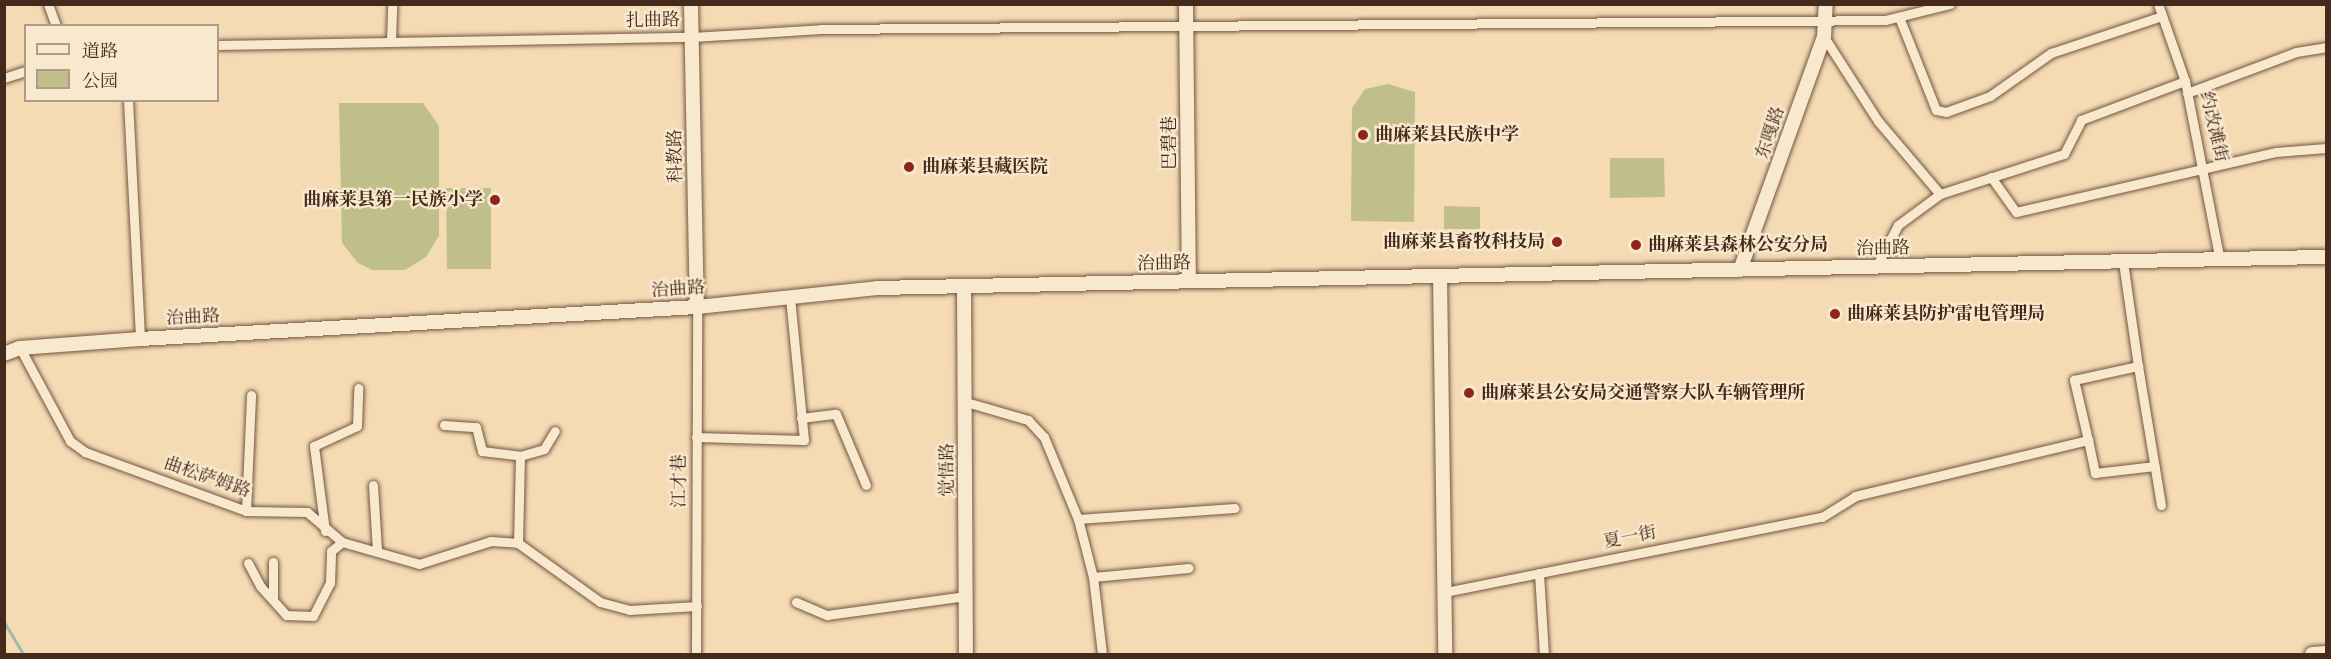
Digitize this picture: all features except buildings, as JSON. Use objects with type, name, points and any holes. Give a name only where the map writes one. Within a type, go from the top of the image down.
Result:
[{"type":"main road","name":"科教路","points":[[691,4],[697,307]]},
{"type":"main road","name":"巴碧巷","points":[[1186,4],[1189,281]]},
{"type":"main road","name":"东嘎路","points":[[1740,270],[1824,37],[1826,4]]},
{"type":"main road","name":"治曲路","points":[[4,354],[20,348],[140,339],[697,307],[790,296],[964,286],[2326,257]]},
{"type":"main road","points":[[1440,276],[1445,654]]},
{"type":"main road","name":"觉悟路","points":[[964,286],[966,654]]},
{"type":"main road","points":[[2312,654],[2326,653]]},
{"type":"street","points":[[48,4],[55,24]]},
{"type":"street","points":[[391,41],[392,4]]},
{"type":"street","name":"扎曲路","points":[[219,45],[692,37],[821,29],[1187,29],[1825,21],[1899,17],[1950,4]]},
{"type":"street","name":"约改滩街","points":[[2158,4],[2186,81],[2206,170],[2220,261]]},
{"type":"street","points":[[1899,17],[1936,110],[1946,112],[1990,96],[2050,53],[2162,16]]},
{"type":"street","points":[[1824,37],[1878,121],[1940,194]]},
{"type":"street","points":[[2187,93],[2296,52],[2326,47]]},
{"type":"street","points":[[4,78],[24,72]]},
{"type":"street","points":[[1876,267],[1898,225],[1940,194],[2064,154],[2081,120],[2186,81]]},
{"type":"street","points":[[128,102],[140,339]]},
{"type":"street","points":[[1991,177],[2016,212],[2276,152],[2326,148]]},
{"type":"street","points":[[2124,262],[2138,366],[2162,505]]},
{"type":"street","points":[[696,437],[804,440],[790,296]]},
{"type":"street","name":"江才巷","points":[[696,654],[697,307]]},
{"type":"street","name":"曲松萨姆路","points":[[20,348],[70,441],[85,452],[246,511],[307,512],[325,531],[342,542],[419,564],[491,541],[518,543]]},
{"type":"street","points":[[2138,366],[2074,380],[2095,473],[2155,466]]},
{"type":"street","points":[[325,531],[314,446],[357,426],[358,388]]},
{"type":"street","points":[[246,511],[251,395]]},
{"type":"street","points":[[966,402],[1028,420],[1044,437],[1078,519],[1093,578],[1102,654]]},
{"type":"street","points":[[801,418],[836,414],[866,484]]},
{"type":"street","points":[[444,425],[476,427],[482,451],[520,456],[544,449],[555,431]]},
{"type":"street","name":"夏一街","points":[[1445,592],[1822,517],[1855,496],[2088,440]]},
{"type":"street","points":[[520,456],[518,543],[600,602],[628,609],[697,606]]},
{"type":"street","points":[[373,485],[377,550]]},
{"type":"street","points":[[1078,519],[1235,508]]},
{"type":"street","points":[[248,562],[261,587],[286,615],[313,616],[330,583],[331,550],[342,542]]},
{"type":"street","points":[[273,562],[273,598]]},
{"type":"street","points":[[1093,578],[1189,568]]},
{"type":"street","points":[[1539,573],[1544,654]]},
{"type":"street","points":[[796,602],[827,615],[966,596]]},
{"type":"green space","points":[[1388,84],[1415,92],[1414,222],[1351,221],[1352,108],[1365,89]]},
{"type":"green space","points":[[339,103],[423,103],[439,126],[439,236],[426,257],[405,270],[372,270],[358,263],[342,243]]},
{"type":"green space","points":[[1610,158],[1664,158],[1665,197],[1610,198]]},
{"type":"green space","points":[[446,188],[491,188],[491,269],[447,269]]},
{"type":"green space","points":[[1444,206],[1480,207],[1480,229],[1444,229]]},
{"type":"waterway","points":[[4,622],[23,654]]},
{"type":"place","name":"曲麻莱县民族中学","points":[[1363,135]]},
{"type":"place","name":"曲麻莱县藏医院","points":[[909,167]]},
{"type":"place","name":"曲麻莱县第一民族小学","points":[[495,200]]},
{"type":"place","name":"曲麻莱县畜牧科技局","points":[[1557,242]]},
{"type":"place","name":"曲麻莱县森林公安分局","points":[[1636,245]]},
{"type":"place","name":"曲麻莱县防护雷电管理局","points":[[1835,314]]},
{"type":"place","name":"曲麻莱县公安局交通警察大队车辆管理所","points":[[1469,393]]}]
